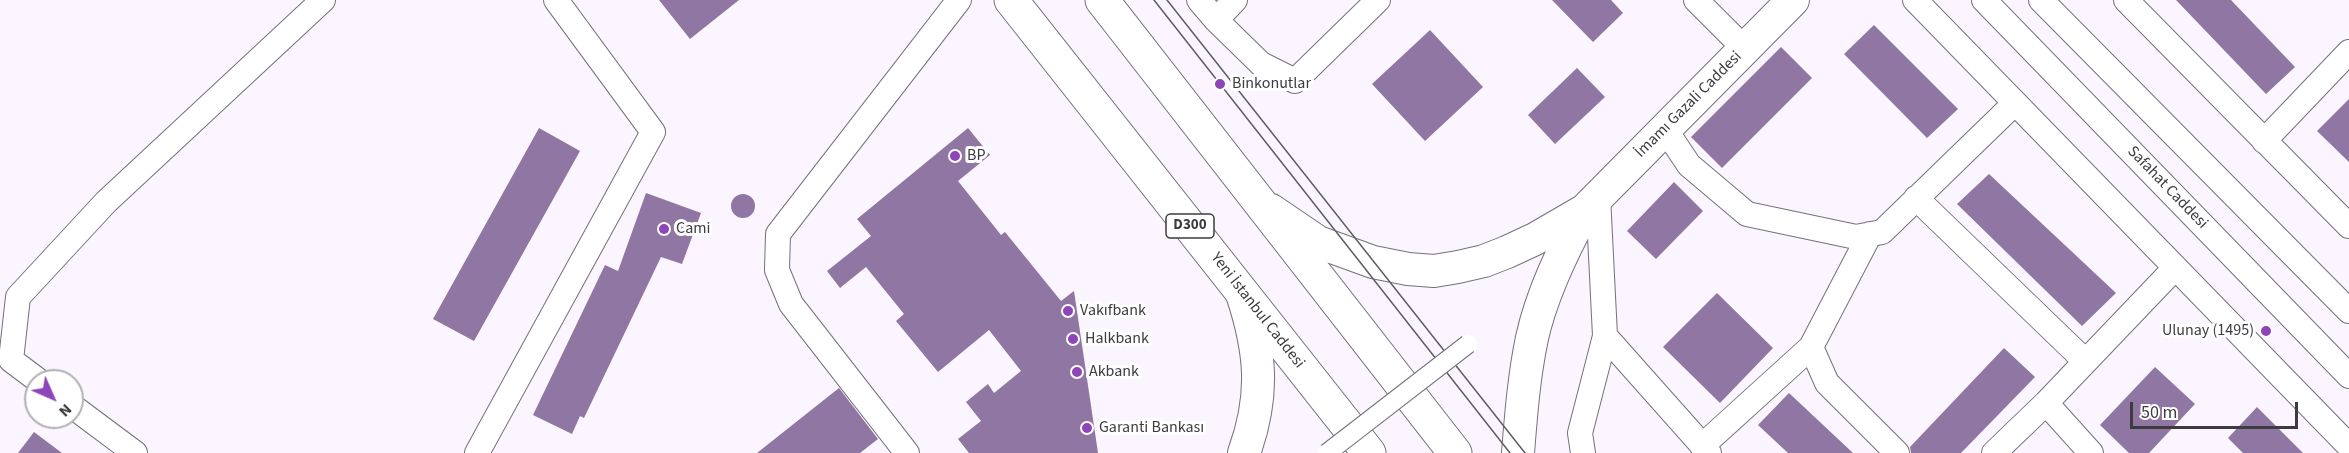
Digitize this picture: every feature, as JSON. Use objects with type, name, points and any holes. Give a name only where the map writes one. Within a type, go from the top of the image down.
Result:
[{"type":"highway","name":"Yeni İstanbul Caddesi","points":[[1011,0],[1369,453]]},
{"type":"highway","points":[[1101,0],[1455,453]]},
{"type":"street","points":[[24,370],[11,360],[18,297],[106,201],[323,0]]},
{"type":"street","points":[[477,453],[653,132],[556,0]]},
{"type":"street","points":[[908,453],[791,304],[777,270],[778,234],[958,0]]},
{"type":"street","points":[[1199,0],[1261,64],[1295,81],[1378,0]]},
{"type":"street","points":[[1216,20],[1235,0]]},
{"type":"street","points":[[1696,0],[1745,49]]},
{"type":"street","name":"İmamı Gazali Caddesi","points":[[1592,203],[1793,0]]},
{"type":"street","points":[[1915,0],[2349,446]]},
{"type":"street","name":"Safahat Caddesi","points":[[1984,0],[2349,376]]},
{"type":"street","points":[[2041,0],[2349,311]]},
{"type":"street","points":[[2126,0],[2349,226]]},
{"type":"street","points":[[2264,141],[2349,52]]},
{"type":"street","points":[[1665,129],[1689,165],[1747,214],[1856,237],[1882,232],[2014,104]]},
{"type":"street","points":[[1916,198],[2085,361]]},
{"type":"street","points":[[1263,205],[1318,242],[1341,252],[1373,262],[1408,269],[1434,271],[1484,261],[1499,255],[1535,239],[1592,203]]},
{"type":"street","points":[[1583,453],[1580,433],[1605,336],[1592,203]]},
{"type":"street","points":[[1518,453],[1523,392],[1532,337],[1549,286],[1592,203]]},
{"type":"street","points":[[1605,336],[1706,449],[1811,347],[1870,234]]},
{"type":"street","points":[[1994,453],[2175,268]]},
{"type":"street","points":[[1241,290],[1252,323],[1260,375],[1253,429],[1244,453]]},
{"type":"street","points":[[1327,453],[1468,344]]},
{"type":"street","points":[[1811,347],[1827,383],[1897,453]]},
{"type":"street","points":[[2046,402],[2091,453]]},
{"type":"street","points":[[84,414],[135,453]]},
{"type":"building","points":[[659,0],[739,0],[690,39]]},
{"type":"building","points":[[1552,0],[1611,0],[1623,13],[1593,42]]},
{"type":"building","points":[[2176,0],[2231,0],[2295,67],[2266,94]]},
{"type":"building","points":[[1874,25],[1958,109],[1927,138],[1844,54]]},
{"type":"building","points":[[1430,30],[1483,87],[1425,141],[1372,84]]},
{"type":"building","points":[[1781,47],[1812,78],[1722,168],[1691,137]]},
{"type":"building","points":[[1577,68],[1605,97],[1555,144],[1528,115]]},
{"type":"building","points":[[2349,99],[2349,162],[2317,131]]},
{"type":"building","points":[[539,128],[580,151],[474,341],[433,319]]},
{"type":"building","points":[[968,128],[990,155],[958,181],[1001,235],[1005,232],[1061,301],[1074,291],[1098,453],[969,453],[958,439],[981,421],[966,402],[988,384],[994,393],[1021,371],[989,330],[938,372],[896,321],[904,314],[866,267],[840,288],[827,271],[871,236],[857,219]]},
{"type":"building","points":[[1989,174],[2116,293],[2082,326],[1957,204]]},
{"type":"building","points":[[1674,182],[1703,211],[1656,259],[1627,231]]},
{"type":"building","points":[[646,193],[701,213],[682,264],[661,257],[584,418],[580,416],[572,434],[533,415],[605,265],[618,271]]},
{"type":"building","points":[[743,194],[748,195],[754,201],[754,211],[748,217],[743,218],[738,217],[732,211],[731,206],[732,201],[738,195]]},
{"type":"building","points":[[1717,293],[1773,348],[1720,403],[1663,347]]},
{"type":"building","points":[[2004,348],[2035,377],[1961,453],[1911,453],[1910,447]]},
{"type":"building","points":[[2155,367],[2195,404],[2149,453],[2129,453],[2100,425]]},
{"type":"building","points":[[839,388],[878,439],[860,453],[757,453]]},
{"type":"building","points":[[1789,393],[1853,453],[1788,453],[1758,425]]},
{"type":"building","points":[[2257,407],[2303,453],[2243,453],[2228,438]]},
{"type":"building","points":[[34,432],[62,453],[18,453]]},
{"type":"tram line","points":[[1154,0],[1510,453]]},
{"type":"tram line","points":[[1167,0],[1525,453]]},
{"type":"place","name":"Binkonutlar","points":[[1220,84]]},
{"type":"place","name":"BP","points":[[955,156]]},
{"type":"place","name":"Cami","points":[[664,229]]},
{"type":"place","name":"Vakıfbank","points":[[1068,311]]},
{"type":"place","name":"Ulunay (1495)","points":[[2266,331]]},
{"type":"place","name":"Halkbank","points":[[1073,339]]},
{"type":"place","name":"Akbank","points":[[1077,372]]},
{"type":"place","name":"Garanti Bankası","points":[[1087,428]]}]
